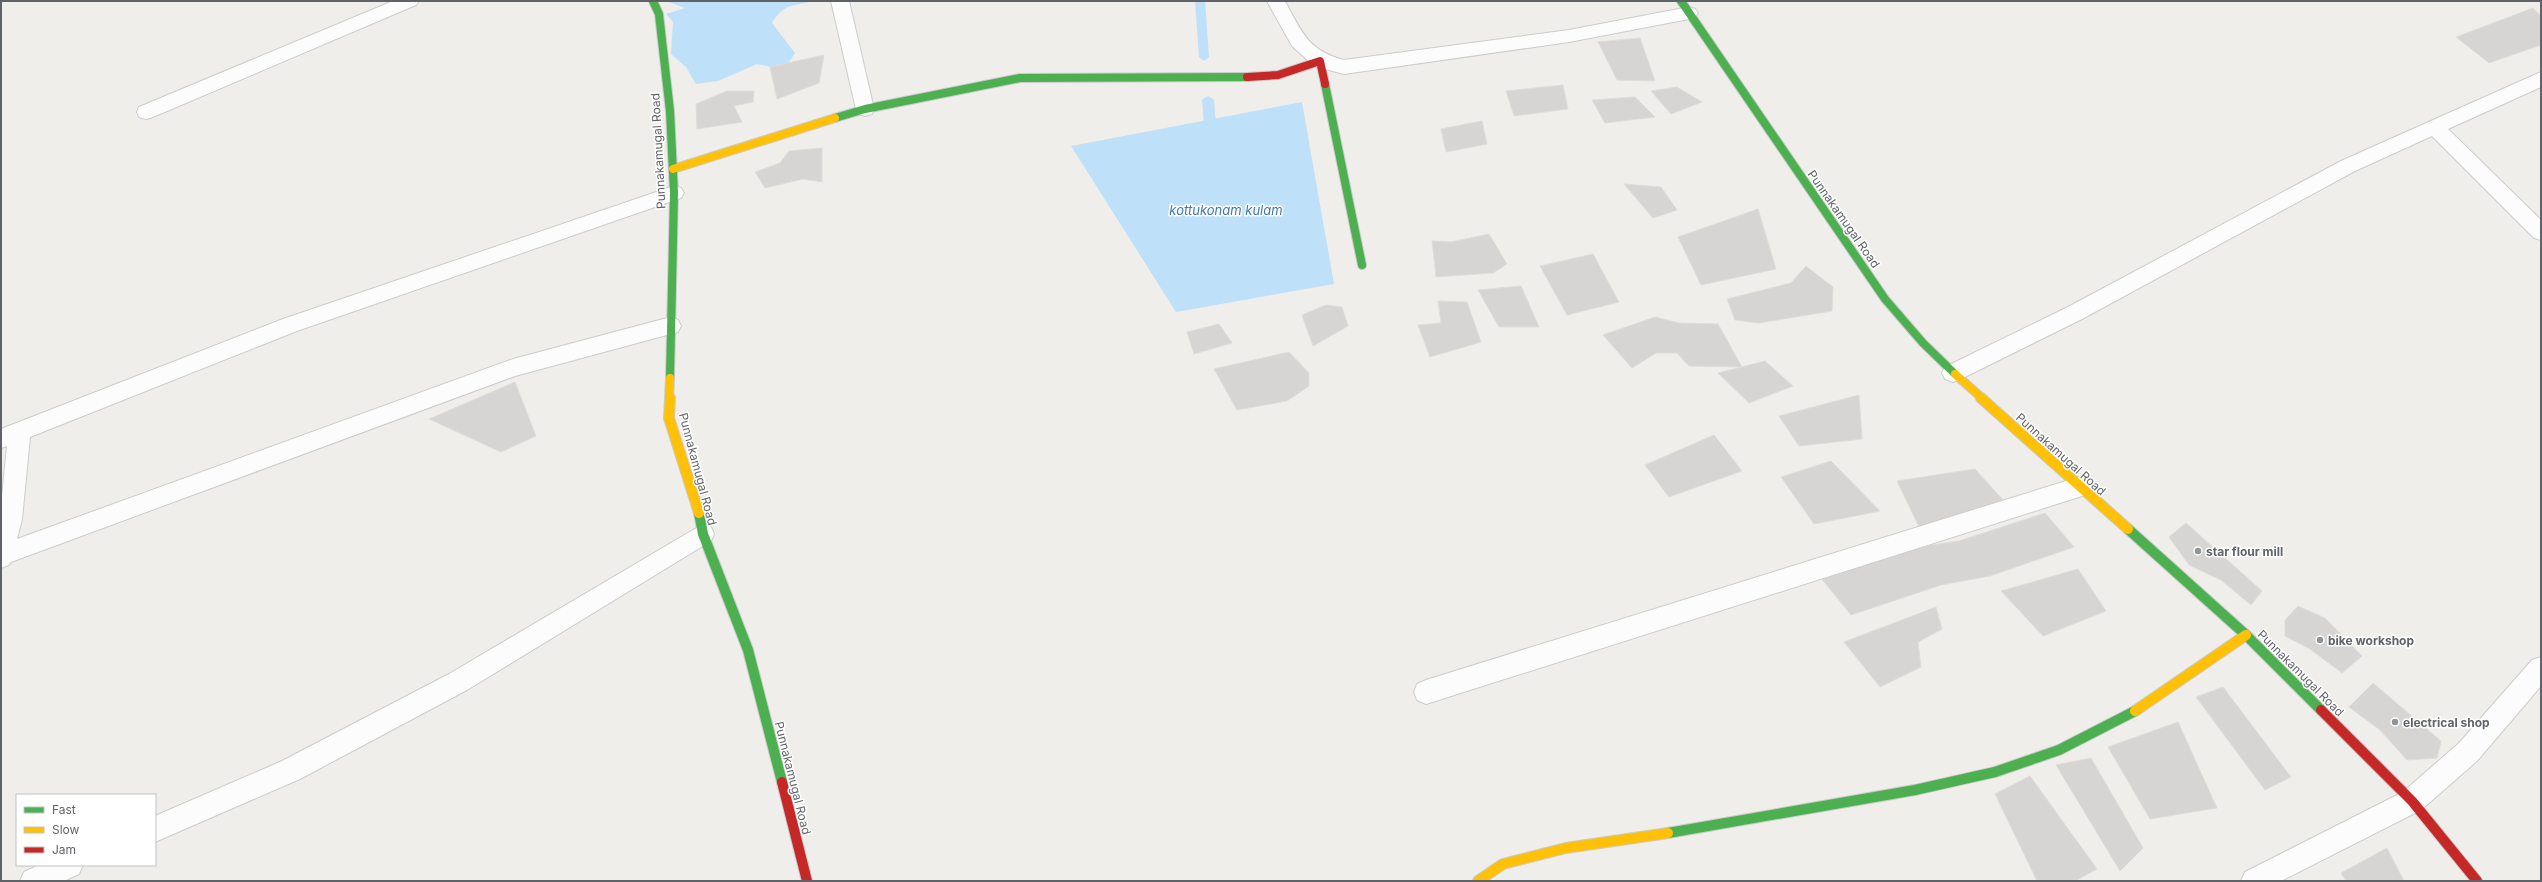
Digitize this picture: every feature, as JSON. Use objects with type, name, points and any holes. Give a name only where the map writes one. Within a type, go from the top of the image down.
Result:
[{"type":"street","points":[[146,112],[410,1]]},
{"type":"street","name":"Punnakamugal Road","points":[[653,1],[660,21],[670,111],[674,193],[669,418],[696,498],[703,534],[748,650],[807,881]]},
{"type":"street","points":[[840,1],[865,109]]},
{"type":"street","points":[[1276,1],[1298,41],[1320,61],[1344,67],[1569,36],[1685,7]]},
{"type":"street","name":"Punnakamugal Road","points":[[1685,7],[1885,299],[1922,343],[2079,487],[2246,635],[2412,801],[2477,881]]},
{"type":"street","points":[[673,170],[865,109],[1020,78],[1084,76],[1233,78],[1278,75],[1320,61]]},
{"type":"street","points":[[1320,61],[1362,265]]},
{"type":"street","points":[[1954,373],[2075,313],[2348,166],[2541,79]]},
{"type":"street","points":[[2434,126],[2541,232]]},
{"type":"street","points":[[1,557],[11,519],[11,435],[290,325],[674,193]]},
{"type":"street","points":[[1,557],[513,368],[671,326]]},
{"type":"street","points":[[1426,692],[2079,487]]},
{"type":"street","points":[[156,829],[291,770],[458,682],[703,534]]},
{"type":"street","points":[[1478,881],[1503,864],[1566,848],[1708,827],[1915,790],[1996,772],[2059,750],[2142,707],[2246,635]]},
{"type":"street","points":[[2254,881],[2412,801],[2468,752],[2541,668]]},
{"type":"street","points":[[33,881],[68,866]]},
{"type":"water","points":[[667,1],[814,1],[790,6],[781,12],[772,23],[795,53],[788,64],[771,67],[757,64],[718,81],[696,84],[686,67],[671,54],[673,22],[666,14],[685,8]]},
{"type":"water","name":"kottukonam kulam","points":[[1302,102],[1334,284],[1176,312],[1071,146]]},
{"type":"building","points":[[2533,8],[2541,16],[2541,45],[2489,63],[2456,37]]},
{"type":"building","points":[[1640,38],[1655,81],[1617,80],[1598,42]]},
{"type":"building","points":[[824,55],[819,83],[777,99],[770,67]]},
{"type":"building","points":[[1563,85],[1568,109],[1514,116],[1506,91]]},
{"type":"building","points":[[1677,87],[1702,102],[1671,114],[1651,91]]},
{"type":"building","points":[[727,91],[754,91],[753,102],[734,106],[742,122],[697,129],[696,104]]},
{"type":"building","points":[[1635,97],[1655,117],[1605,123],[1592,100]]},
{"type":"building","points":[[1482,121],[1487,144],[1446,152],[1441,129]]},
{"type":"building","points":[[822,148],[822,182],[803,179],[765,188],[755,172],[780,163],[789,151]]},
{"type":"building","points":[[1624,184],[1661,187],[1677,210],[1653,218]]},
{"type":"building","points":[[1758,209],[1776,269],[1701,285],[1678,237]]},
{"type":"building","points":[[1489,234],[1507,264],[1493,273],[1436,277],[1432,241],[1451,242]]},
{"type":"building","points":[[1593,254],[1619,302],[1567,315],[1540,266]]},
{"type":"building","points":[[1806,266],[1833,287],[1832,311],[1759,323],[1735,320],[1727,299],[1791,283]]},
{"type":"building","points":[[1521,286],[1539,327],[1499,327],[1478,290]]},
{"type":"building","points":[[1438,301],[1467,302],[1481,342],[1430,357],[1418,325],[1441,323]]},
{"type":"building","points":[[1326,305],[1342,307],[1348,326],[1313,346],[1302,315]]},
{"type":"building","points":[[1655,317],[1679,323],[1718,324],[1742,367],[1689,366],[1677,353],[1656,353],[1632,368],[1603,335]]},
{"type":"building","points":[[1219,324],[1232,343],[1194,354],[1187,332]]},
{"type":"building","points":[[1289,352],[1309,373],[1309,386],[1287,401],[1237,410],[1214,369]]},
{"type":"building","points":[[1765,361],[1793,386],[1749,403],[1718,373]]},
{"type":"building","points":[[515,382],[536,436],[501,452],[429,419]]},
{"type":"building","points":[[1859,395],[1862,439],[1799,446],[1779,416]]},
{"type":"building","points":[[1714,435],[1742,471],[1669,497],[1645,465]]},
{"type":"building","points":[[1831,461],[1880,511],[1814,524],[1781,477]]},
{"type":"building","points":[[1975,469],[2003,500],[1919,527],[1897,481]]},
{"type":"building","points":[[2045,513],[2074,547],[1990,576],[1941,585],[1851,615],[1821,578],[1903,549],[1959,541]]},
{"type":"building","name":"star flour mill","points":[[2186,523],[2262,591],[2251,605],[2221,580],[2189,565],[2169,537]]},
{"type":"building","points":[[2078,569],[2106,611],[2043,636],[2001,591]]},
{"type":"building","name":"bike workshop","points":[[2298,606],[2325,618],[2362,656],[2342,673],[2310,649],[2285,636],[2285,620]]},
{"type":"building","points":[[1936,607],[1942,629],[1918,642],[1921,667],[1880,687],[1844,642]]},
{"type":"building","name":"electrical shop","points":[[2373,683],[2441,741],[2437,758],[2407,760],[2380,730],[2349,707]]},
{"type":"building","points":[[2223,687],[2291,777],[2265,790],[2196,697]]},
{"type":"building","points":[[2178,722],[2217,808],[2150,819],[2108,747]]},
{"type":"building","points":[[2091,758],[2143,848],[2120,871],[2056,765]]},
{"type":"building","points":[[2030,776],[2097,869],[2075,881],[2037,881],[1995,794]]},
{"type":"building","points":[[2387,848],[2404,881],[2346,881],[2341,873]]},
{"type":"waterway","points":[[1200,1],[1204,57]]},
{"type":"waterway","points":[[1208,100],[1211,136]]},
{"type":"traffic: fast","points":[[653,1],[659,14],[670,111],[674,193],[670,378]]},
{"type":"traffic: fast","points":[[1681,1],[1885,299],[1923,343],[1955,374]]},
{"type":"traffic: fast","points":[[835,118],[865,109],[1020,78],[1247,77]]},
{"type":"traffic: fast","points":[[1325,84],[1362,265]]},
{"type":"traffic: fast","points":[[699,513],[703,534],[748,650],[782,782]]},
{"type":"traffic: fast","points":[[2128,529],[2246,635],[2321,710]]},
{"type":"traffic: fast","points":[[1668,833],[1915,790],[1995,772],[2059,750],[2135,711]]},
{"type":"traffic: slow","points":[[673,169],[835,118]]},
{"type":"traffic: slow","points":[[1955,374],[2128,529]]},
{"type":"traffic: slow","points":[[670,378],[669,418],[699,513]]},
{"type":"traffic: slow","points":[[2135,711],[2246,635]]},
{"type":"traffic: slow","points":[[1478,881],[1503,864],[1566,848],[1668,833]]},
{"type":"traffic: jam","points":[[1247,77],[1278,75],[1320,61],[1325,84]]},
{"type":"traffic: jam","points":[[2321,710],[2412,801],[2477,881]]},
{"type":"traffic: jam","points":[[782,782],[807,881]]},
{"type":"place","name":"star flour mill","points":[[2198,551]]},
{"type":"place","name":"bike workshop","points":[[2320,640]]},
{"type":"place","name":"electrical shop","points":[[2395,722]]}]
